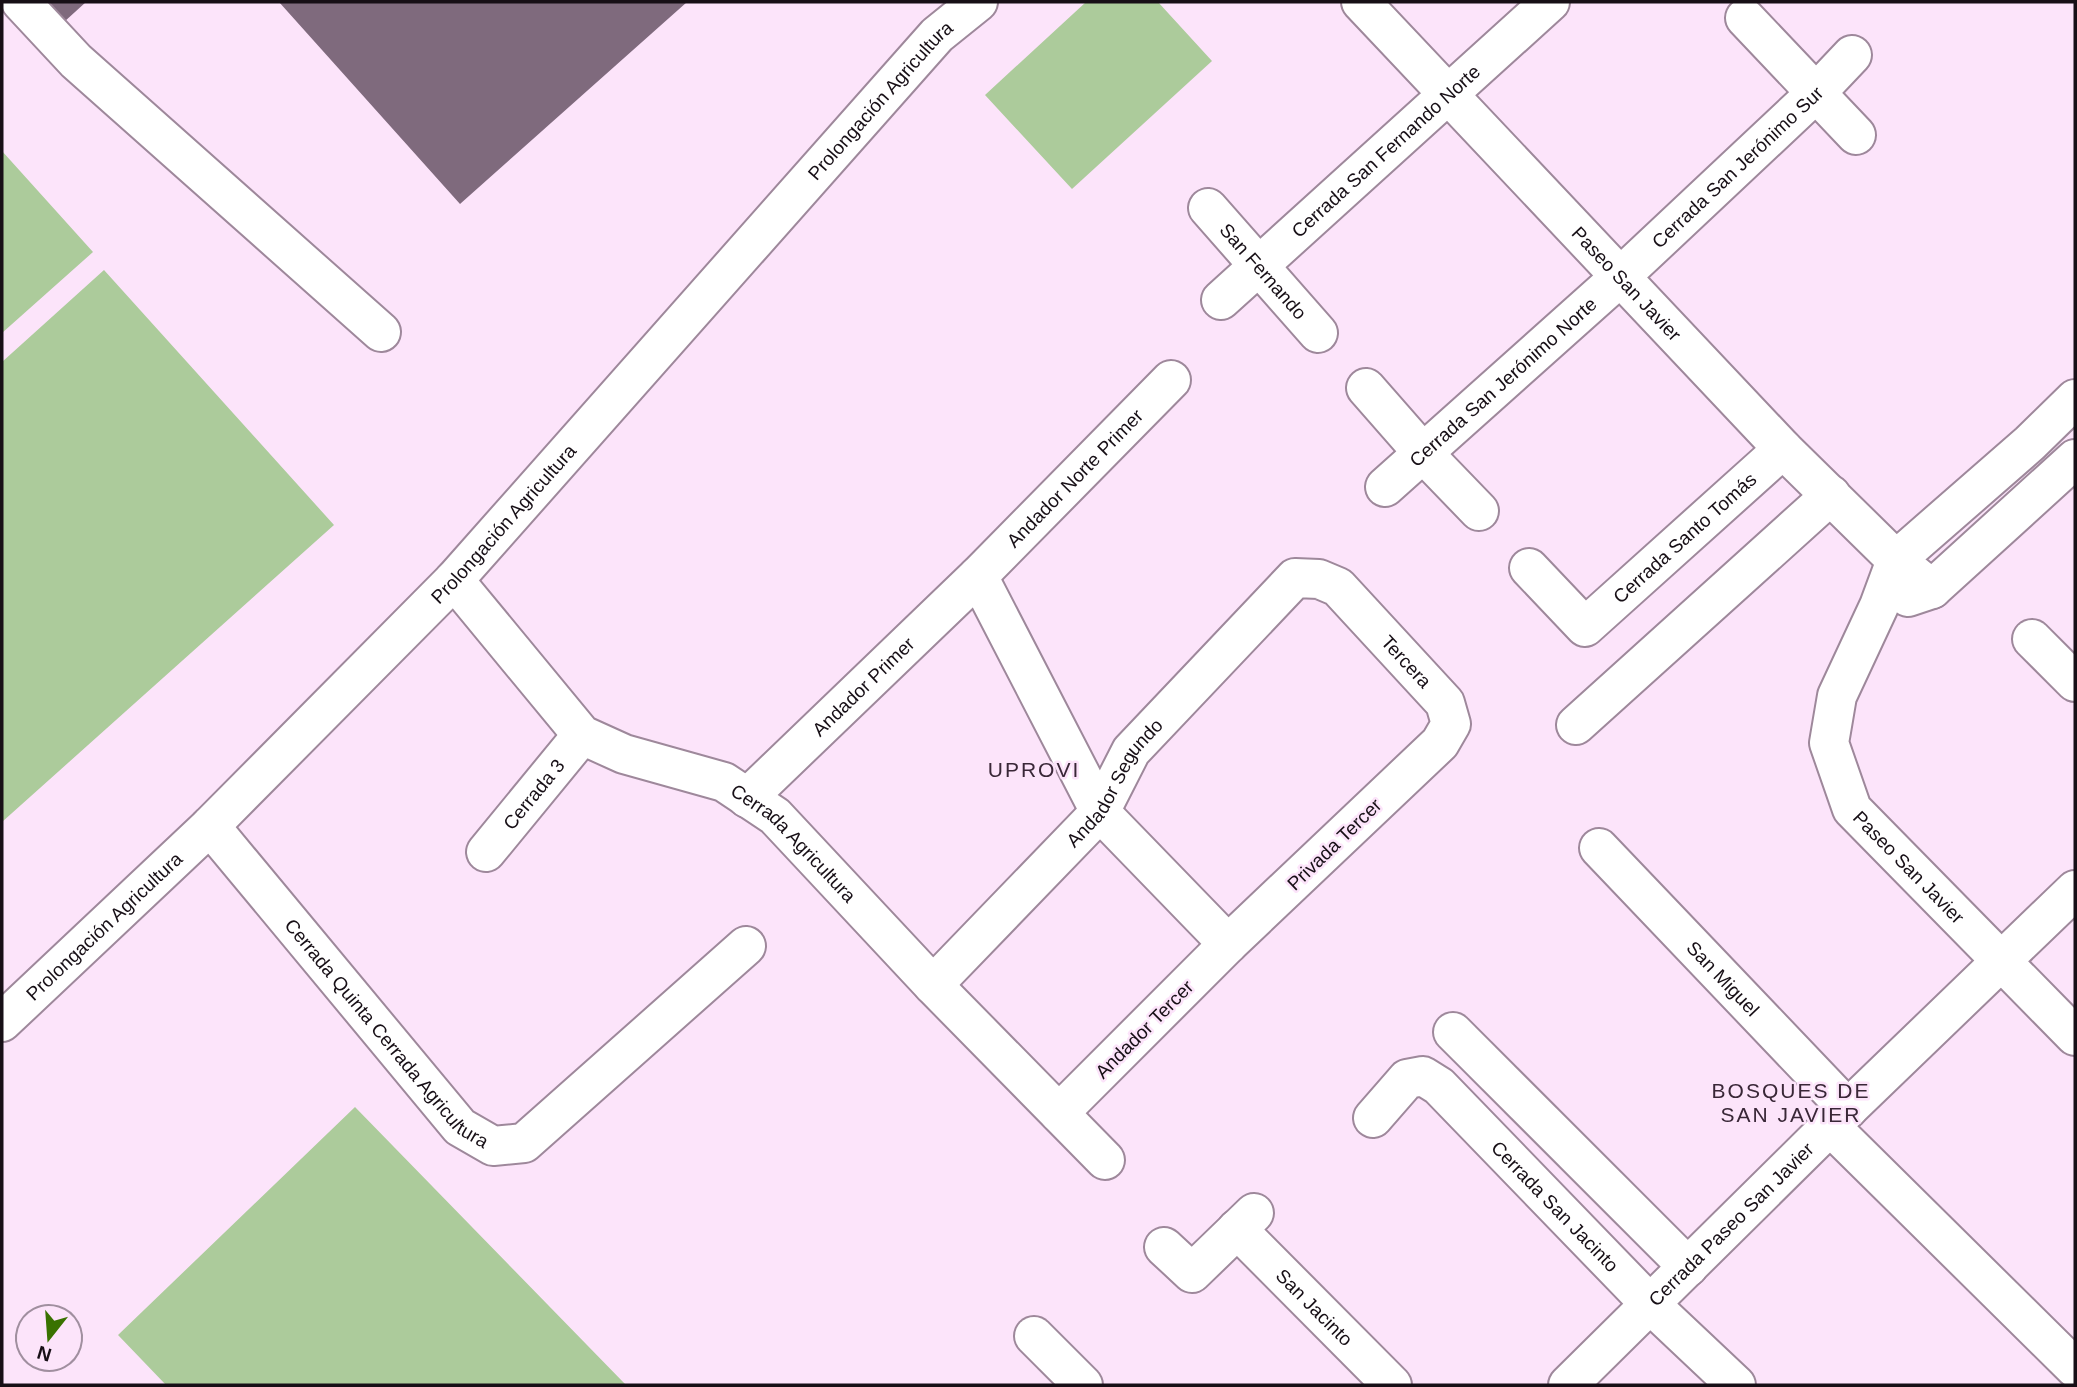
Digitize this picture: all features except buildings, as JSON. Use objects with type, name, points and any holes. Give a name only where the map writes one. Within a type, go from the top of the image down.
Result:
[{"type":"street","points":[[21,2],[76,61],[381,332]]},
{"type":"street","name":"Prolongación Agricultura","points":[[2,1022],[210,827],[454,580],[937,35],[978,2]]},
{"type":"street","name":"Paseo San Javier","points":[[1361,2],[1783,449],[1896,560],[1932,589]]},
{"type":"street","name":"Cerrada San Fernando Norte","points":[[1221,300],[1550,2]]},
{"type":"street","points":[[1745,18],[1856,135]]},
{"type":"street","name":"Cerrada San Jerónimo Sur","points":[[1620,277],[1816,93],[1852,55]]},
{"type":"street","name":"San Fernando","points":[[1208,208],[1318,333]]},
{"type":"street","name":"Cerrada San Jerónimo Norte","points":[[1385,487],[1620,277]]},
{"type":"street","name":"Andador Norte Primer","points":[[978,576],[1171,380]]},
{"type":"street","points":[[1366,388],[1479,511]]},
{"type":"street","name":"Paseo San Javier","points":[[2075,400],[1896,560],[1879,606],[1837,696],[1829,743],[1852,809],[2075,1036]]},
{"type":"street","name":"Cerrada Santo Tomás","points":[[1529,568],[1585,627],[1783,449]]},
{"type":"street","points":[[1879,606],[1932,589],[2070,472]]},
{"type":"street","points":[[1576,725],[1831,495]]},
{"type":"street","points":[[978,576],[1100,812],[1228,944]]},
{"type":"street","name":"Andador Primer","points":[[747,798],[978,576]]},
{"type":"street","name":"Andador Segundo","points":[[933,985],[1100,812],[1131,751],[1295,578]]},
{"type":"street","name":"Tercera","points":[[1295,578],[1319,579],[1338,587],[1445,703],[1451,724],[1440,743]]},
{"type":"street","name":"Cerrada Agricultura","points":[[454,580],[582,735],[624,754],[724,782],[775,816],[933,985],[1105,1160]]},
{"type":"street","points":[[2032,639],[2075,682]]},
{"type":"street","name":"Cerrada 3","points":[[486,852],[582,735]]},
{"type":"street","name":"Privada Tercer","points":[[1228,944],[1440,743]]},
{"type":"street","name":"Cerrada Quinta Cerrada Agricultura","points":[[210,827],[460,1127],[493,1146],[524,1143],[746,946]]},
{"type":"street","name":"San Miguel","points":[[1599,848],[2070,1371]]},
{"type":"street","name":"Cerrada Paseo San Javier","points":[[1569,1385],[1839,1117],[2075,890]]},
{"type":"street","name":"Andador Tercer","points":[[1059,1113],[1228,944]]},
{"type":"street","points":[[1453,1032],[1688,1267]]},
{"type":"street","name":"Cerrada San Jacinto","points":[[1373,1118],[1406,1079],[1423,1076],[1439,1086],[1649,1303],[1736,1385]]},
{"type":"street","name":"San Jacinto","points":[[1164,1247],[1192,1273],[1246,1221],[1392,1385]]},
{"type":"street","points":[[1034,1336],[1083,1385]]},
{"type":"green space","points":[[1086,2],[1158,2],[1212,61],[1072,189],[985,95]]},
{"type":"green space","points":[[2,151],[93,252],[2,333]]},
{"type":"green space","points":[[104,270],[334,525],[2,822],[2,362]]},
{"type":"green space","points":[[355,1107],[626,1385],[166,1385],[118,1335]]},
{"type":"district","name":"UPROVI","points":[[1034,770]]},
{"type":"district","name":"BOSQUES DE SAN JAVIER","points":[[1791,1103]]}]
